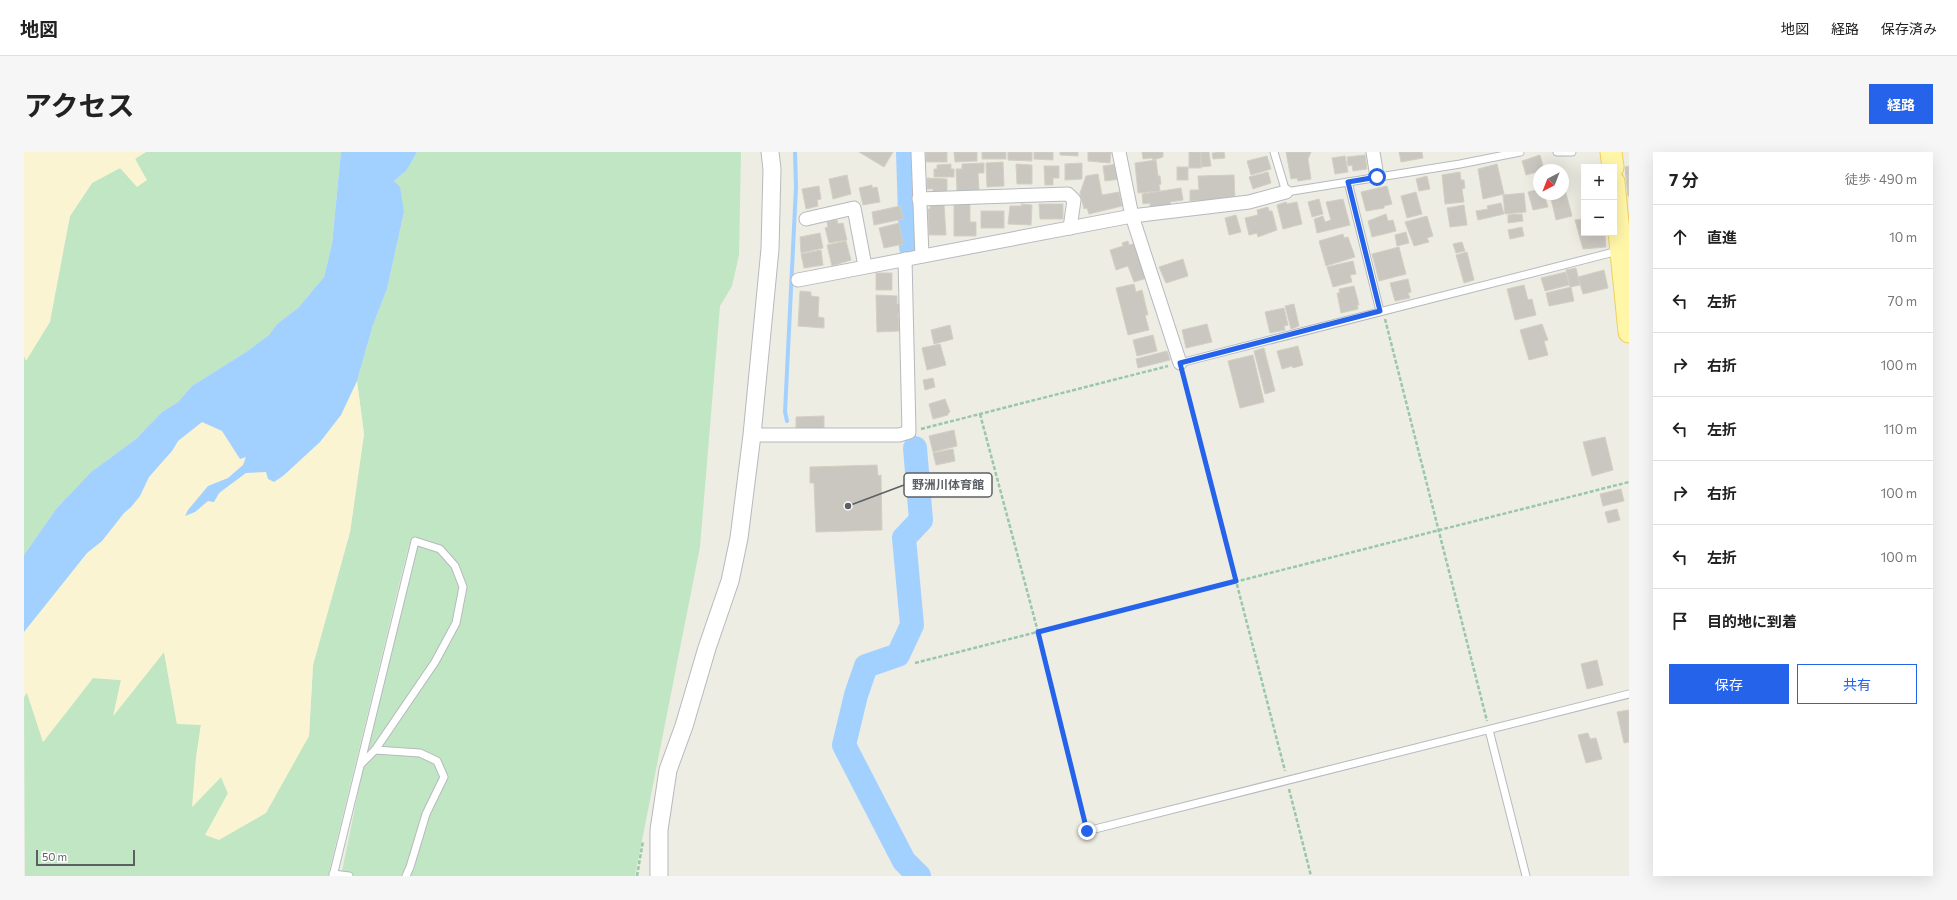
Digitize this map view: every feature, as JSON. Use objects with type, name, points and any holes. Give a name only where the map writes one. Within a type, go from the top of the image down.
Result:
[{"type":"main road","points":[[1611,152],[1613,164]]},
{"type":"main road","points":[[1616,200],[1629,332]]},
{"type":"street","points":[[659,876],[659,830],[668,770],[684,726],[707,648],[732,574],[739,538],[752,435],[770,249],[772,169],[770,152]]},
{"type":"street","points":[[918,152],[922,256]]},
{"type":"street","points":[[1119,152],[1132,216],[1180,363]]},
{"type":"street","points":[[1373,152],[1377,177]]},
{"type":"street","points":[[798,280],[1132,216],[1249,202],[1286,192]]},
{"type":"street","points":[[919,199],[1068,194],[1074,200],[1070,228]]},
{"type":"street","points":[[806,219],[854,208],[865,266]]},
{"type":"street","points":[[752,435],[899,435],[909,432],[905,259]]},
{"type":"lane","points":[[1274,152],[1286,192],[1460,164],[1520,152]]},
{"type":"lane","points":[[1559,152],[1572,152]]},
{"type":"lane","points":[[1348,182],[1382,311]]},
{"type":"lane","points":[[1180,363],[1621,250]]},
{"type":"lane","points":[[349,876],[333,875],[415,541],[440,549],[455,566],[463,587],[456,623],[435,662],[375,750],[361,764]]},
{"type":"lane","points":[[1087,831],[1629,694]]},
{"type":"lane","points":[[1489,730],[1526,876]]},
{"type":"lane","points":[[375,750],[420,753],[437,761],[444,777],[426,814],[406,876]]},
{"type":"path","points":[[1382,311],[1489,730]]},
{"type":"path","points":[[909,432],[1180,363],[1311,876]]},
{"type":"path","points":[[980,414],[1038,632],[1087,831]]},
{"type":"path","points":[[915,663],[1629,482]]},
{"type":"path","points":[[636,876],[643,840]]},
{"type":"green space","points":[[146,152],[341,152],[332,244],[324,277],[298,308],[277,324],[269,335],[246,352],[192,386],[178,402],[162,412],[136,439],[91,472],[56,509],[24,555],[24,356],[26,360],[59,268],[70,216],[92,183],[120,168],[137,186],[146,180],[135,158]]},
{"type":"green space","points":[[417,152],[741,152],[739,255],[732,286],[720,306],[700,547],[635,876],[341,876],[410,540],[328,876],[25,876],[24,697],[27,692],[43,742],[93,678],[121,680],[114,715],[164,652],[177,724],[201,724],[196,758],[193,806],[221,777],[228,794],[309,736],[313,665],[350,532],[364,434],[357,381],[373,325],[387,289],[404,212],[394,181],[407,170]]},
{"type":"sand","points":[[24,152],[146,152],[135,159],[147,180],[137,187],[120,168],[92,183],[70,216],[50,322],[26,361],[24,356]]},
{"type":"sand","points":[[357,381],[364,434],[350,532],[313,665],[309,736],[266,813],[219,840],[205,835],[228,793],[221,777],[192,807],[196,758],[201,725],[177,724],[164,652],[113,716],[121,680],[93,678],[43,742],[27,693],[24,697],[24,632],[87,553],[102,541],[124,513],[140,496],[149,477],[172,451],[178,441],[202,422],[222,430],[239,458],[246,457],[243,465],[228,478],[208,486],[188,510],[195,512],[208,501],[214,502],[228,485],[246,473],[260,472],[283,476],[320,442],[341,415]]},
{"type":"water","points":[[341,152],[417,152],[407,170],[394,181],[400,187],[404,212],[387,289],[373,325],[357,381],[341,415],[320,442],[283,476],[274,482],[268,479],[266,472],[246,473],[219,493],[214,502],[208,501],[195,512],[185,516],[188,510],[208,486],[228,478],[243,465],[246,457],[240,459],[222,431],[202,422],[178,441],[172,451],[149,477],[140,496],[124,513],[102,541],[87,553],[24,632],[24,555],[56,509],[91,472],[136,439],[162,412],[178,402],[192,386],[246,352],[269,335],[277,324],[298,308],[324,277],[332,244]]},
{"type":"building","points":[[859,152],[893,152],[884,167]]},
{"type":"building","points":[[926,152],[947,152],[947,162],[926,162]]},
{"type":"building","points":[[954,152],[977,152],[977,161],[955,162]]},
{"type":"building","points":[[982,152],[1006,152],[1006,159],[982,159]]},
{"type":"building","points":[[1008,152],[1032,152],[1032,161],[1008,160]]},
{"type":"building","points":[[1034,152],[1053,152],[1053,160],[1034,159]]},
{"type":"building","points":[[1060,152],[1078,152],[1078,156],[1060,155]]},
{"type":"building","points":[[1088,152],[1111,152],[1110,163],[1088,161]]},
{"type":"building","points":[[1142,152],[1163,152],[1163,157],[1153,160],[1152,158],[1143,159]]},
{"type":"building","points":[[1189,152],[1201,152],[1201,168],[1189,168]]},
{"type":"building","points":[[1201,152],[1209,152],[1211,166],[1201,167]]},
{"type":"building","points":[[1224,152],[1225,158],[1213,159],[1212,153]]},
{"type":"building","points":[[1286,152],[1311,152],[1308,159],[1311,179],[1298,181],[1297,178],[1291,179]]},
{"type":"building","points":[[1399,152],[1422,152],[1423,158],[1401,162]]},
{"type":"building","points":[[1365,155],[1367,169],[1353,171],[1352,165],[1348,166],[1347,157]]},
{"type":"building","points":[[1540,155],[1542,164],[1533,164],[1533,173],[1526,175],[1522,161]]},
{"type":"building","points":[[1267,156],[1271,169],[1251,175],[1247,161]]},
{"type":"building","points":[[1345,156],[1348,172],[1335,174],[1332,158]]},
{"type":"building","points":[[1156,160],[1158,176],[1160,176],[1160,191],[1138,193],[1135,163]]},
{"type":"building","points":[[1003,162],[1004,186],[987,187],[986,163]]},
{"type":"building","points":[[984,163],[984,173],[978,173],[979,191],[957,192],[956,169],[962,169],[962,164]]},
{"type":"building","points":[[1082,163],[1082,179],[1065,180],[1065,164]]},
{"type":"building","points":[[951,164],[951,169],[954,169],[954,177],[934,177],[934,169],[937,169],[937,165]]},
{"type":"building","points":[[1016,164],[1032,165],[1032,184],[1017,184]]},
{"type":"building","points":[[1118,164],[1120,179],[1105,181],[1103,166]]},
{"type":"building","points":[[1497,164],[1504,194],[1483,199],[1478,169]]},
{"type":"building","points":[[1044,166],[1059,166],[1059,178],[1053,178],[1053,185],[1045,185]]},
{"type":"building","points":[[1629,166],[1629,196],[1628,196],[1625,167]]},
{"type":"building","points":[[1177,167],[1188,167],[1188,180],[1177,180]]},
{"type":"building","points":[[1268,172],[1271,183],[1253,189],[1249,177]]},
{"type":"building","points":[[1460,172],[1461,180],[1464,180],[1465,188],[1462,189],[1464,202],[1445,204],[1442,175]]},
{"type":"building","points":[[1098,174],[1102,195],[1119,192],[1122,206],[1089,214],[1087,208],[1084,209],[1080,193],[1086,176]]},
{"type":"building","points":[[847,175],[851,194],[833,199],[829,179]]},
{"type":"building","points":[[1234,175],[1235,199],[1190,201],[1190,190],[1199,190],[1198,176]]},
{"type":"building","points":[[1427,176],[1430,189],[1419,191],[1416,179]]},
{"type":"building","points":[[927,178],[947,179],[947,193],[933,193],[933,189],[927,189]]},
{"type":"building","points":[[872,185],[872,188],[877,187],[880,202],[863,205],[859,188]]},
{"type":"building","points":[[819,186],[821,199],[817,200],[818,206],[806,209],[802,189]]},
{"type":"building","points":[[1387,186],[1392,204],[1384,206],[1384,208],[1366,211],[1361,192]]},
{"type":"building","points":[[1181,188],[1183,200],[1170,202],[1171,205],[1150,208],[1150,203],[1143,204],[1142,194]]},
{"type":"building","points":[[1533,191],[1533,200],[1546,200],[1548,207],[1533,210],[1528,192]]},
{"type":"building","points":[[1416,192],[1422,214],[1407,218],[1401,196]]},
{"type":"building","points":[[1524,193],[1526,212],[1505,214],[1503,195]]},
{"type":"building","points":[[1319,199],[1323,214],[1312,217],[1308,202]]},
{"type":"building","points":[[1343,199],[1350,225],[1317,233],[1314,219],[1323,216],[1325,222],[1331,220],[1326,202]]},
{"type":"building","points":[[1551,200],[1568,200],[1572,216],[1556,220]]},
{"type":"building","points":[[1286,202],[1287,204],[1297,202],[1302,224],[1283,229],[1277,205]]},
{"type":"building","points":[[954,203],[970,203],[970,222],[976,222],[976,236],[954,236]]},
{"type":"building","points":[[1501,203],[1504,214],[1478,220],[1476,211],[1488,209],[1487,206]]},
{"type":"building","points":[[944,204],[946,235],[929,235],[928,209],[930,209],[930,205]]},
{"type":"building","points":[[1021,204],[1032,205],[1031,225],[1008,224],[1010,206],[1022,206]]},
{"type":"building","points":[[1039,204],[1063,204],[1063,219],[1040,219]]},
{"type":"building","points":[[1464,205],[1467,225],[1450,227],[1447,208]]},
{"type":"building","points":[[900,206],[903,219],[874,225],[872,212]]},
{"type":"building","points":[[1268,207],[1269,211],[1272,211],[1277,230],[1258,237],[1257,233],[1249,235],[1245,218],[1258,215],[1257,210]]},
{"type":"building","points":[[981,211],[1004,211],[1004,228],[981,228]]},
{"type":"building","points":[[1386,214],[1388,221],[1393,220],[1396,231],[1372,237],[1368,221]]},
{"type":"building","points":[[1522,214],[1523,221],[1508,223],[1508,215]]},
{"type":"building","points":[[1236,215],[1241,232],[1229,235],[1225,218]]},
{"type":"building","points":[[1427,216],[1433,236],[1427,238],[1429,242],[1414,246],[1405,222]]},
{"type":"building","points":[[1581,219],[1581,236],[1605,236],[1606,247],[1583,249],[1575,220]]},
{"type":"building","points":[[837,220],[838,224],[843,223],[847,240],[829,243],[825,228],[828,227],[827,222]]},
{"type":"building","points":[[899,223],[903,244],[884,248],[879,228]]},
{"type":"building","points":[[1522,227],[1524,236],[1510,239],[1508,230]]},
{"type":"building","points":[[1406,232],[1409,243],[1397,246],[1395,235]]},
{"type":"building","points":[[820,233],[823,248],[801,253],[800,237]]},
{"type":"building","points":[[1343,234],[1344,238],[1348,237],[1355,257],[1326,266],[1319,241]]},
{"type":"building","points":[[846,241],[851,260],[832,266],[827,245]]},
{"type":"building","points":[[1128,241],[1129,245],[1136,243],[1147,278],[1134,282],[1128,266],[1116,270],[1110,250],[1123,246],[1122,243]]},
{"type":"building","points":[[1462,242],[1465,251],[1456,253],[1453,244]]},
{"type":"building","points":[[1399,247],[1406,274],[1379,281],[1372,254]]},
{"type":"building","points":[[821,250],[823,265],[804,268],[801,254]]},
{"type":"building","points":[[1467,252],[1474,280],[1464,283],[1456,255]]},
{"type":"building","points":[[1183,259],[1188,276],[1166,283],[1159,267]]},
{"type":"building","points":[[1353,261],[1356,274],[1350,275],[1352,282],[1333,287],[1327,267]]},
{"type":"building","points":[[1576,268],[1580,285],[1570,287],[1566,270]]},
{"type":"building","points":[[1604,270],[1608,288],[1583,294],[1578,277]]},
{"type":"building","points":[[1566,272],[1569,285],[1545,291],[1541,278]]},
{"type":"building","points":[[876,273],[892,273],[892,290],[876,290]]},
{"type":"building","points":[[1408,279],[1411,292],[1408,293],[1410,298],[1395,301],[1390,283]]},
{"type":"building","points":[[1134,284],[1136,292],[1142,290],[1148,315],[1145,315],[1149,330],[1128,335],[1116,288]]},
{"type":"building","points":[[1524,285],[1528,300],[1532,299],[1536,315],[1515,320],[1507,289]]},
{"type":"building","points":[[1354,286],[1359,305],[1357,305],[1358,309],[1341,313],[1337,293],[1340,293],[1339,289]]},
{"type":"building","points":[[1571,287],[1574,301],[1549,306],[1546,293]]},
{"type":"building","points":[[800,291],[811,292],[811,296],[819,297],[818,317],[824,318],[824,328],[798,326]]},
{"type":"building","points":[[876,295],[897,296],[897,304],[901,304],[901,313],[898,313],[899,331],[877,332]]},
{"type":"building","points":[[1294,304],[1299,326],[1291,329],[1285,306]]},
{"type":"building","points":[[1284,308],[1288,325],[1284,326],[1285,330],[1270,333],[1265,312]]},
{"type":"building","points":[[1207,324],[1212,342],[1186,348],[1182,330]]},
{"type":"building","points":[[1542,324],[1548,340],[1544,341],[1548,355],[1529,360],[1520,330]]},
{"type":"building","points":[[950,325],[953,339],[934,344],[931,330]]},
{"type":"building","points":[[1153,335],[1157,351],[1137,356],[1133,340]]},
{"type":"building","points":[[940,344],[946,365],[927,370],[922,348]]},
{"type":"building","points":[[1298,346],[1303,365],[1282,369],[1277,351]]},
{"type":"building","points":[[1264,348],[1275,391],[1265,394],[1254,351]]},
{"type":"building","points":[[1167,351],[1170,360],[1138,368],[1136,359]]},
{"type":"building","points":[[1253,355],[1264,402],[1240,408],[1228,361]]},
{"type":"building","points":[[933,378],[935,387],[925,390],[923,380]]},
{"type":"building","points":[[945,399],[950,412],[948,415],[933,419],[929,404]]},
{"type":"building","points":[[824,416],[824,429],[796,429],[796,417]]},
{"type":"building","points":[[954,430],[957,446],[933,452],[929,436]]},
{"type":"building","points":[[1605,437],[1613,470],[1592,476],[1583,442]]},
{"type":"building","points":[[953,449],[955,461],[936,465],[933,453]]},
{"type":"building","points":[[877,465],[878,476],[881,475],[882,530],[816,532],[814,483],[810,483],[810,467]]},
{"type":"building","points":[[1621,489],[1624,501],[1603,506],[1600,494]]},
{"type":"building","points":[[1617,509],[1620,520],[1608,523],[1605,512]]},
{"type":"building","points":[[1597,660],[1603,685],[1587,689],[1581,664]]},
{"type":"building","points":[[1629,710],[1629,742],[1624,743],[1617,712]]},
{"type":"building","points":[[1588,733],[1590,739],[1596,738],[1602,759],[1586,763],[1578,735]]},
{"type":"waterway","points":[[787,421],[785,412],[796,187],[795,152]]},
{"type":"waterway","points":[[908,152],[911,247]]},
{"type":"waterway","points":[[915,448],[921,520],[904,538],[912,625],[898,655],[866,666],[856,695],[844,745],[904,861],[919,876]]},
{"type":"place","name":"野洲川体育館","points":[[848,506]]},
{"type":"route","points":[[1087,831],[1038,632],[1236,581],[1180,363],[1380,311],[1348,182],[1377,177]]}]
